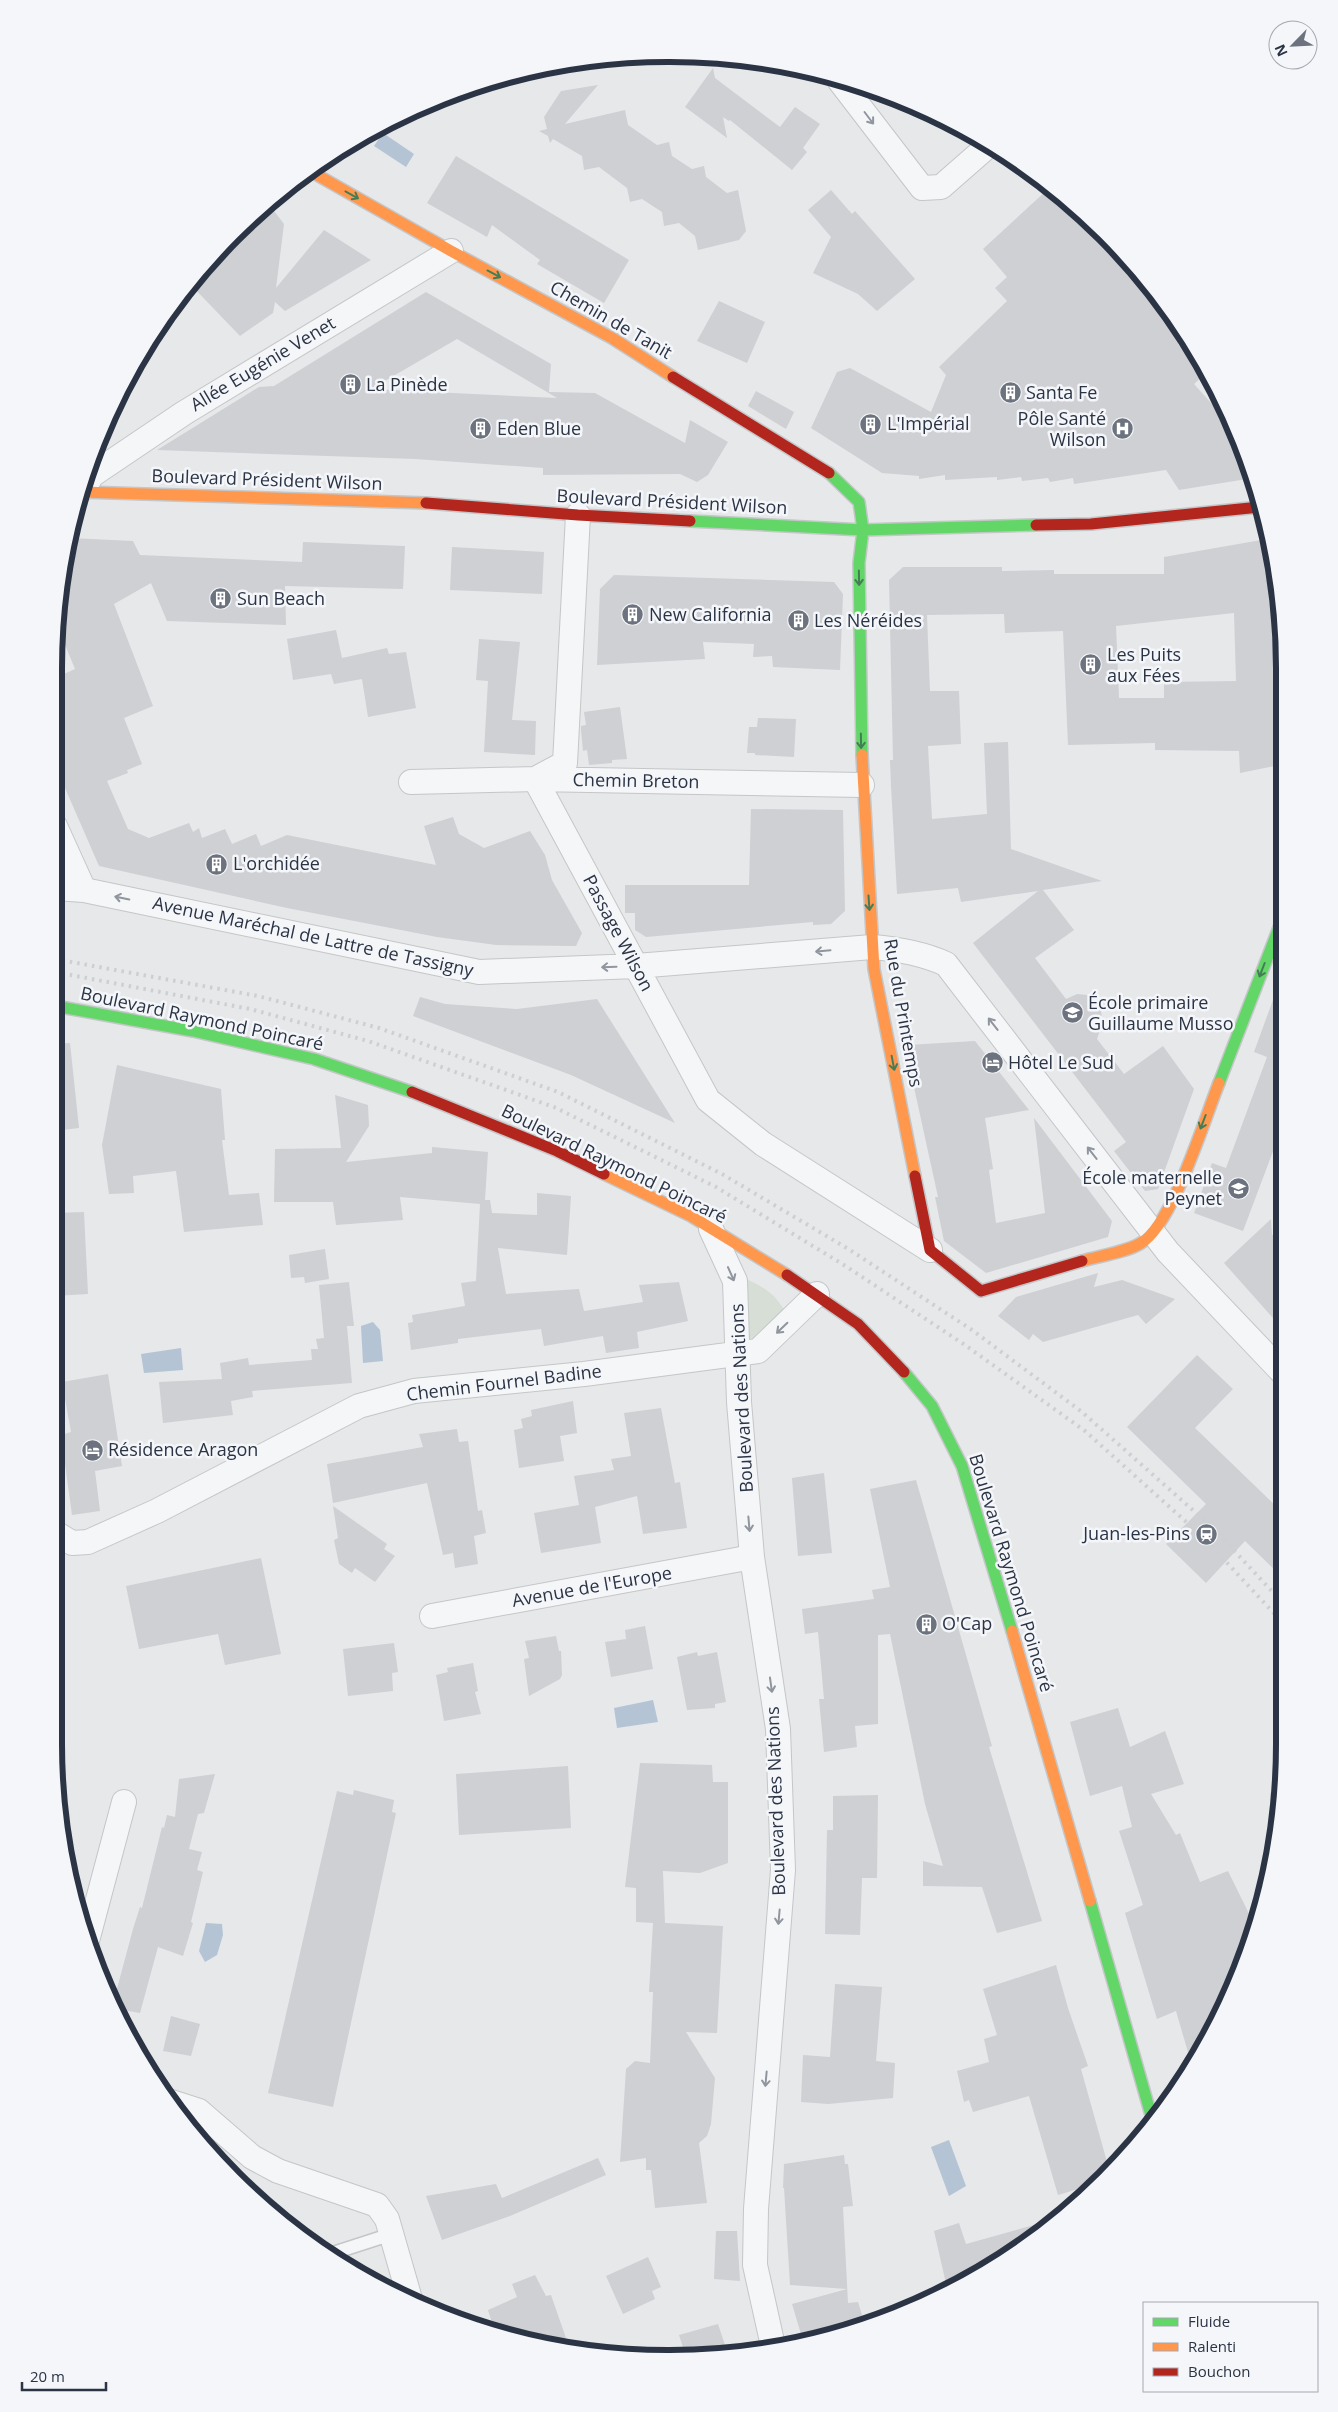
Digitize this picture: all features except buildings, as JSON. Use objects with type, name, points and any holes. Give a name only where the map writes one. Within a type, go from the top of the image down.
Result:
[{"type":"main road","name":"Chemin de Tanit","points":[[318,175],[451,251],[612,338],[753,428],[832,475],[859,502],[863,530]]},
{"type":"main road","name":"Boulevard Président Wilson","points":[[89,492],[428,503],[578,515],[863,530],[1091,524],[1254,508]]},
{"type":"main road","name":"Rue du Printemps","points":[[863,530],[859,562],[862,785],[874,969],[930,1250]]},
{"type":"main road","points":[[930,1250],[981,1292],[1140,1244],[1154,1233],[1174,1197],[1276,935]]},
{"type":"main road","name":"Boulevard Raymond Poincaré","points":[[62,1007],[193,1031],[314,1059],[434,1099],[557,1151],[691,1216],[817,1294],[858,1324],[893,1358],[932,1406],[962,1466],[1032,1699],[1150,2112]]},
{"type":"street","points":[[846,89],[922,188],[940,187],[983,151]]},
{"type":"street","name":"Allée Eugénie Venet","points":[[96,473],[184,413],[451,251]]},
{"type":"street","points":[[535,779],[565,763],[578,515]]},
{"type":"street","name":"Chemin Breton","points":[[411,782],[535,779],[862,785]]},
{"type":"street","name":"Passage Wilson","points":[[535,779],[708,1100],[763,1144],[930,1250]]},
{"type":"street","points":[[62,841],[84,890]]},
{"type":"street","name":"Avenue Maréchal de Lattre de Tassigny","points":[[62,888],[84,890],[479,972],[636,966],[872,947],[927,955],[946,964],[1168,1252],[1276,1366]]},
{"type":"street","name":"Boulevard des Nations","points":[[711,1229],[735,1282],[739,1402],[752,1557],[778,1729],[783,1870],[756,2209],[755,2265],[772,2340]]},
{"type":"street","name":"Chemin Fournel Badine","points":[[62,1536],[72,1542],[88,1542],[158,1511],[359,1406],[414,1391],[584,1374],[758,1351],[817,1294]]},
{"type":"street","name":"Avenue de l'Europe","points":[[432,1616],[752,1557]]},
{"type":"street","points":[[91,1926],[124,1802]]},
{"type":"street","points":[[184,2106],[199,2111],[252,2157],[278,2171],[377,2205],[387,2219],[407,2290]]},
{"type":"lane","points":[[338,2251],[392,2234]]},
{"type":"shaded area","points":[[743,1278],[756,1284],[773,1296],[786,1314],[759,1340],[748,1338]]},
{"type":"water","points":[[384,134],[414,154],[406,167],[374,146]]},
{"type":"water","points":[[373,1322],[380,1330],[383,1361],[363,1363],[361,1326]]},
{"type":"water","points":[[181,1348],[183,1370],[144,1373],[141,1354]]},
{"type":"water","points":[[653,1700],[658,1722],[617,1728],[614,1708]]},
{"type":"water","points":[[206,1923],[222,1924],[223,1935],[217,1955],[205,1962],[199,1951]]},
{"type":"water","points":[[949,2140],[966,2186],[949,2196],[931,2147]]},
{"type":"railway","points":[[62,960],[258,996],[379,1028],[558,1092],[722,1174],[850,1250],[972,1330],[1082,1412],[1212,1527],[1276,1596]]},
{"type":"railway","points":[[62,973],[250,1009],[368,1041],[554,1107],[716,1187],[844,1265],[965,1345],[1085,1431],[1203,1537],[1276,1616]]},
{"type":"traffic: fast","points":[[829,473],[859,502],[863,530],[859,563],[862,755]]},
{"type":"traffic: fast","points":[[690,521],[863,530],[1036,525]]},
{"type":"traffic: fast","points":[[1219,1083],[1276,935]]},
{"type":"traffic: fast","points":[[62,1007],[193,1031],[314,1059],[412,1092]]},
{"type":"traffic: fast","points":[[904,1372],[932,1406],[962,1466],[1012,1631]]},
{"type":"traffic: fast","points":[[1090,1901],[1150,2112]]},
{"type":"traffic: slow","points":[[318,175],[451,251],[612,338],[673,377]]},
{"type":"traffic: slow","points":[[89,492],[426,503]]},
{"type":"traffic: slow","points":[[862,755],[874,969],[915,1176]]},
{"type":"traffic: slow","points":[[1082,1261],[1135,1246],[1153,1232],[1176,1194],[1219,1083]]},
{"type":"traffic: slow","points":[[604,1174],[691,1216],[787,1275]]},
{"type":"traffic: slow","points":[[1012,1631],[1090,1901]]},
{"type":"traffic: jam","points":[[673,377],[829,473]]},
{"type":"traffic: jam","points":[[426,503],[578,515],[690,521]]},
{"type":"traffic: jam","points":[[1036,525],[1091,524],[1254,508]]},
{"type":"traffic: jam","points":[[412,1092],[557,1151],[604,1174]]},
{"type":"traffic: jam","points":[[915,1176],[930,1250],[981,1291],[1082,1261]]},
{"type":"traffic: jam","points":[[787,1275],[858,1324],[904,1372]]},
{"type":"place","name":"La Pinède","points":[[350,385]]},
{"type":"place","name":"Santa Fe","points":[[1010,393]]},
{"type":"place","name":"L'Impérial","points":[[871,424]]},
{"type":"place","name":"Eden Blue","points":[[481,429]]},
{"type":"place","name":"Pôle Santé Wilson","points":[[1122,429]]},
{"type":"place","name":"Sun Beach","points":[[221,599]]},
{"type":"place","name":"New California","points":[[633,615]]},
{"type":"place","name":"Les Néréides","points":[[798,621]]},
{"type":"place","name":"Les Puits aux Fées","points":[[1091,665]]},
{"type":"place","name":"L'orchidée","points":[[217,864]]},
{"type":"place","name":"École primaire Guillaume Musso","points":[[1072,1013]]},
{"type":"place","name":"Hôtel Le Sud","points":[[992,1063]]},
{"type":"place","name":"École maternelle Peynet","points":[[1238,1188]]},
{"type":"place","name":"Résidence Aragon","points":[[92,1450]]},
{"type":"place","name":"Juan-les-Pins","points":[[1206,1534]]},
{"type":"place","name":"O'Cap","points":[[926,1624]]}]
